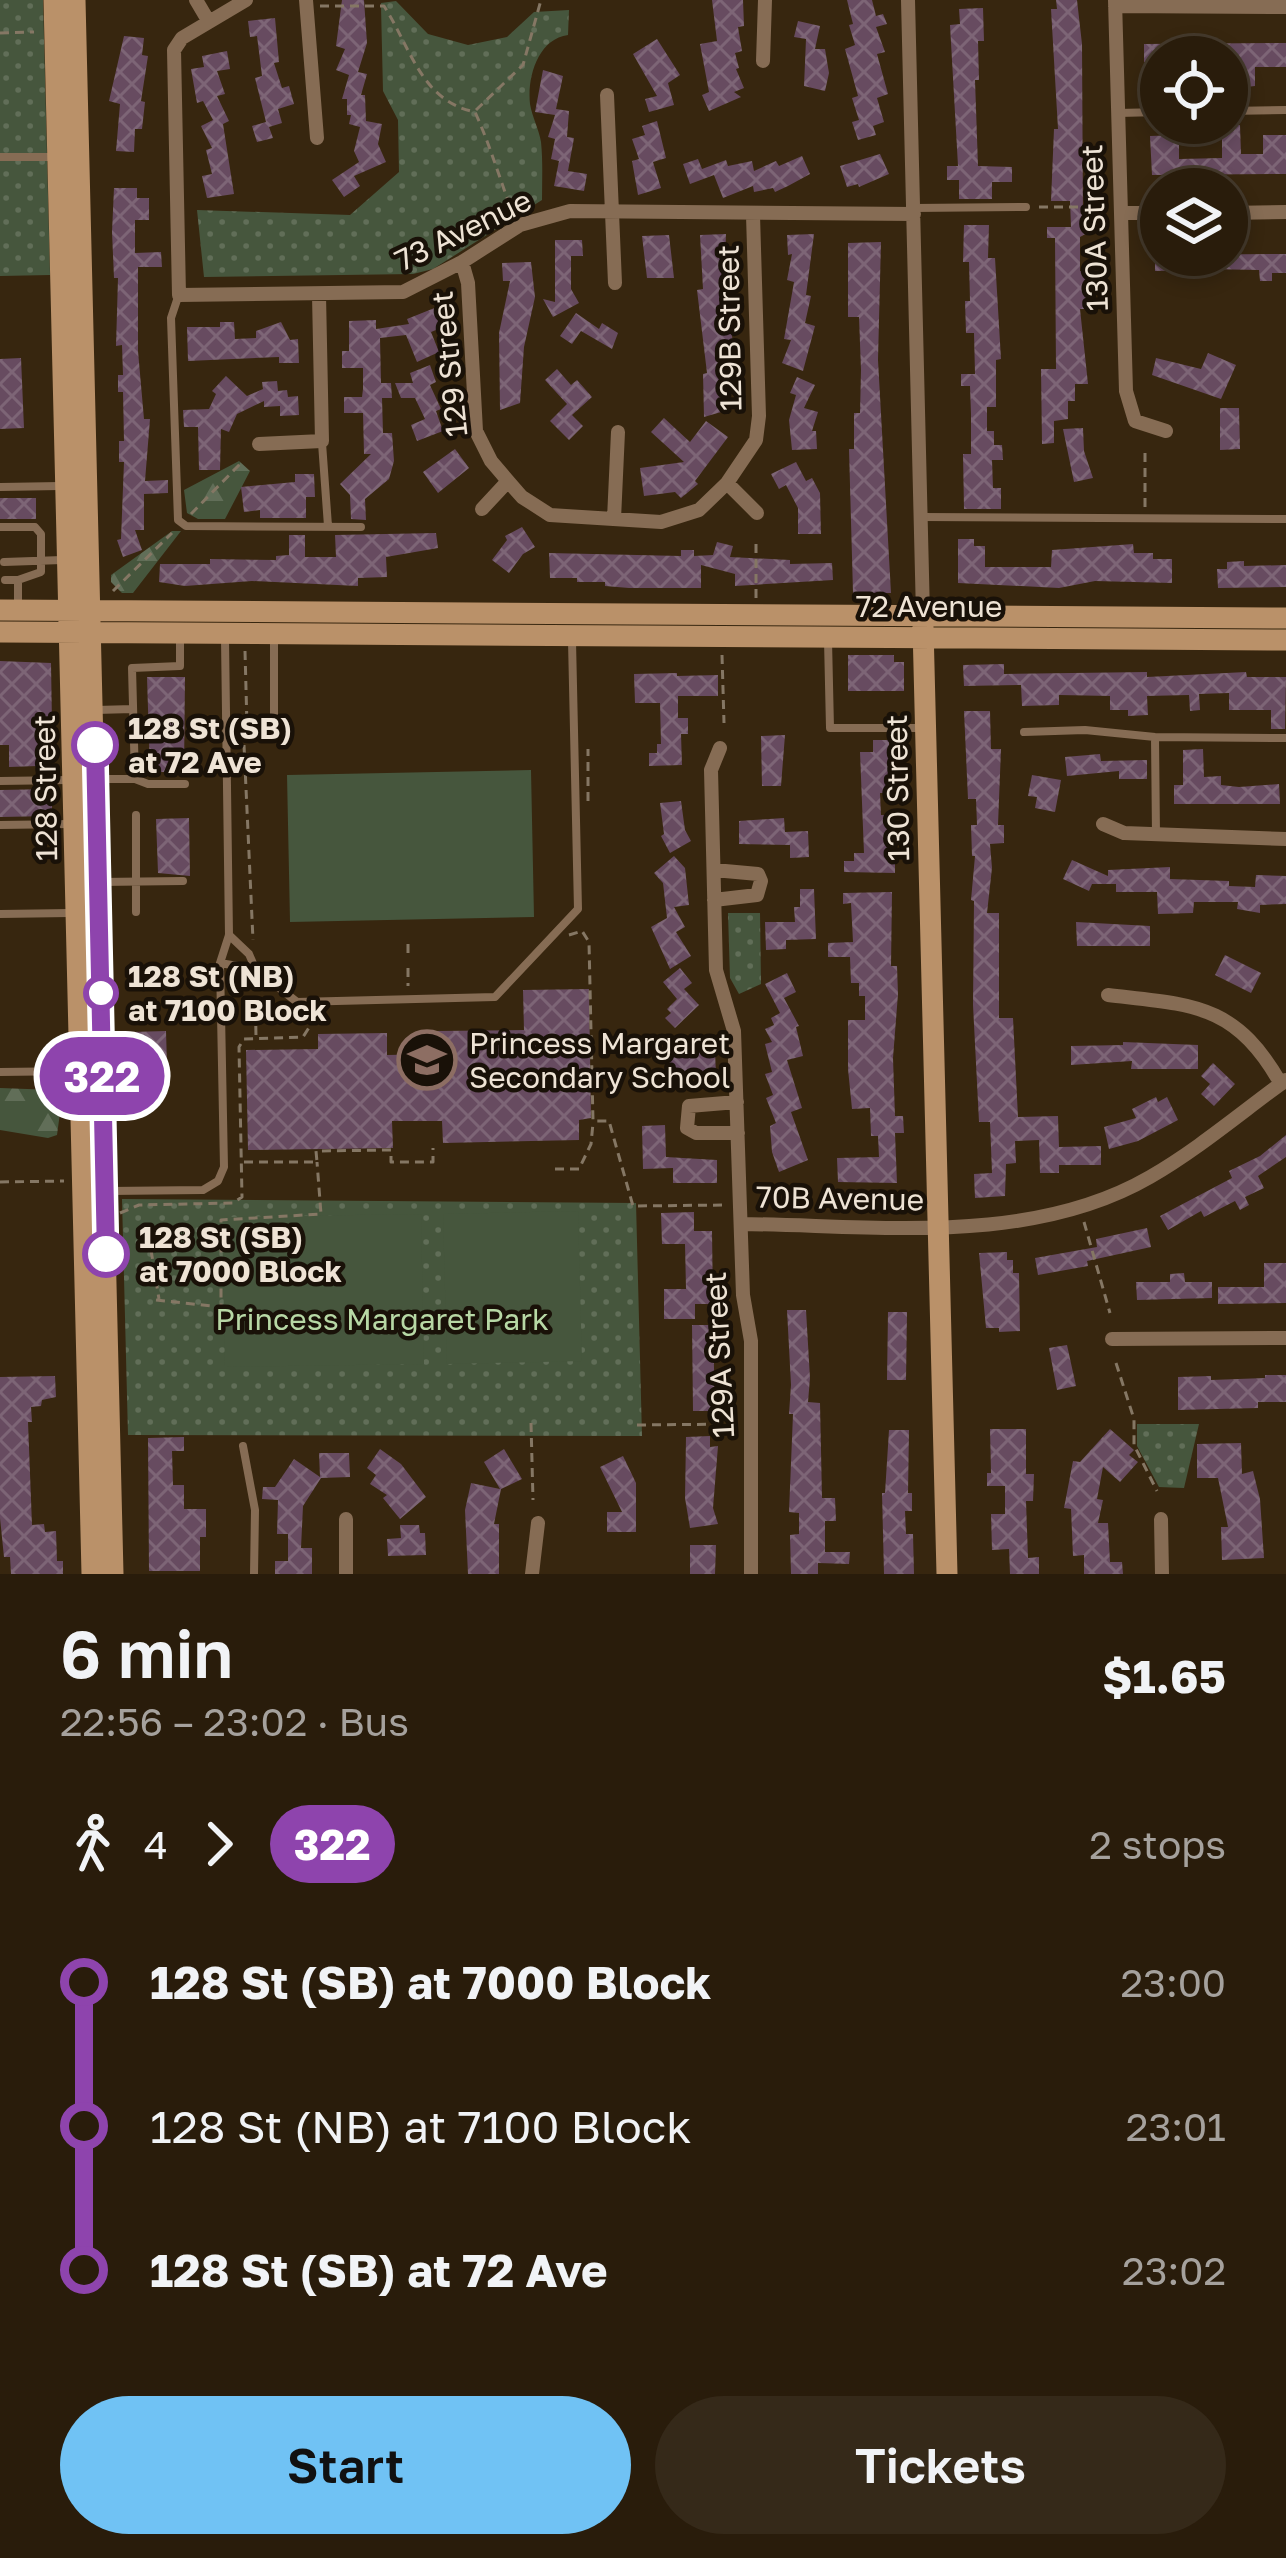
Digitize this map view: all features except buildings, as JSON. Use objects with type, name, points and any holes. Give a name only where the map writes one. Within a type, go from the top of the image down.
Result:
[{"type":"main road","name":"128 Street","points":[[54,0],[70,560],[95,710],[76,824],[88,912],[86,1188],[92,1574]]},
{"type":"main road","name":"128 Street","points":[[75,0],[85,780],[98,882],[88,912],[80,1071],[113,1574]]},
{"type":"main road","name":"72 Avenue","points":[[9,610],[235,638],[274,632],[828,636],[923,625],[1286,618]]},
{"type":"main road","name":"72 Avenue","points":[[572,634],[612,612]]},
{"type":"main road","name":"72 Avenue","points":[[0,632],[82,620],[612,612],[1286,640]]},
{"type":"main road","name":"130 Street","points":[[923,625],[947,1574]]},
{"type":"main road","points":[[89,1461],[100,1468],[102,1517],[112,1544]]},
{"type":"street","points":[[196,0],[209,22]]},
{"type":"street","points":[[179,296],[175,50],[182,38],[246,0]]},
{"type":"street","points":[[763,62],[765,0]]},
{"type":"street","name":"130 Street","points":[[908,0],[923,625]]},
{"type":"street","points":[[313,3],[317,138]]},
{"type":"street","points":[[1115,3],[1286,7]]},
{"type":"street","name":"130A Street","points":[[1115,3],[1116,210],[1126,391],[1135,421],[1166,431]]},
{"type":"street","points":[[607,94],[614,283]]},
{"type":"street","points":[[1116,210],[1140,212]]},
{"type":"street","name":"73 Avenue","points":[[179,296],[403,292],[533,220],[570,211],[914,211]]},
{"type":"street","points":[[1248,213],[1286,212]]},
{"type":"street","name":"129B Street","points":[[727,483],[756,440],[759,416],[753,214]]},
{"type":"street","name":"129 Street","points":[[462,262],[468,283],[476,431],[490,461],[508,481]]},
{"type":"street","points":[[259,444],[322,441],[320,296]]},
{"type":"street","points":[[614,519],[618,432]]},
{"type":"street","points":[[482,509],[508,481],[522,497],[550,515],[661,522],[700,510],[727,483],[757,513]]},
{"type":"street","name":"129A Street","points":[[720,748],[711,770],[716,970],[734,1030],[742,1295],[751,1341],[752,1574]]},
{"type":"street","points":[[1103,824],[1124,833],[1156,836],[1286,839]]},
{"type":"street","points":[[714,870],[758,874],[761,880],[758,895],[714,900]]},
{"type":"street","points":[[1108,995],[1192,1005],[1227,1020],[1259,1046],[1284,1082]]},
{"type":"street","name":"70B Avenue","points":[[740,1224],[939,1226],[1037,1219],[1149,1178],[1284,1082]]},
{"type":"street","points":[[737,1102],[697,1103],[688,1106],[686,1114],[687,1128],[695,1133],[738,1133]]},
{"type":"street","points":[[1112,1339],[1286,1338]]},
{"type":"street","points":[[346,1519],[346,1574]]},
{"type":"street","points":[[1161,1519],[1162,1574]]},
{"type":"street","points":[[532,1574],[538,1523]]},
{"type":"lane","points":[[1248,111],[1286,110]]},
{"type":"lane","points":[[1118,113],[1140,112]]},
{"type":"lane","points":[[0,157],[57,157]]},
{"type":"lane","points":[[914,211],[1025,207]]},
{"type":"lane","points":[[179,296],[171,318],[178,520],[186,526],[361,527]]},
{"type":"lane","points":[[322,441],[328,526]]},
{"type":"lane","points":[[0,487],[68,486]]},
{"type":"lane","points":[[922,517],[1286,519]]},
{"type":"lane","points":[[0,527],[35,527],[40,534],[41,572],[4,580]]},
{"type":"lane","points":[[4,562],[70,560]]},
{"type":"lane","points":[[9,610],[18,580]]},
{"type":"lane","points":[[135,779],[132,668],[180,666],[180,632]]},
{"type":"lane","points":[[226,737],[262,736],[274,723],[274,632]]},
{"type":"lane","points":[[229,935],[249,954],[255,969],[297,1001],[495,998],[578,909],[572,634]]},
{"type":"lane","points":[[828,636],[830,728],[926,728]]},
{"type":"lane","points":[[86,1188],[203,1190],[218,1180],[224,1167],[220,963],[229,935],[226,737],[235,638]]},
{"type":"lane","points":[[95,710],[133,709]]},
{"type":"lane","points":[[1024,732],[1286,738]]},
{"type":"lane","points":[[1155,737],[1156,836]]},
{"type":"lane","points":[[0,781],[135,779],[148,784],[185,784]]},
{"type":"lane","points":[[136,815],[136,912]]},
{"type":"lane","points":[[0,825],[76,824]]},
{"type":"lane","points":[[98,882],[183,881]]},
{"type":"lane","points":[[0,914],[88,912]]},
{"type":"lane","points":[[220,963],[255,969]]},
{"type":"lane","points":[[0,1072],[80,1071]]},
{"type":"lane","points":[[243,1446],[255,1510],[254,1574]]},
{"type":"path","points":[[475,112],[523,65],[542,0]]},
{"type":"path","points":[[313,3],[384,6],[435,94],[453,107],[475,112]]},
{"type":"path","points":[[0,33],[42,32]]},
{"type":"path","points":[[475,112],[517,217]]},
{"type":"path","points":[[1025,207],[1116,210]]},
{"type":"path","points":[[1145,453],[1145,518]]},
{"type":"path","points":[[191,514],[240,464]]},
{"type":"path","points":[[112,592],[172,533]]},
{"type":"path","points":[[756,544],[756,601]]},
{"type":"path","points":[[235,638],[247,728]]},
{"type":"path","points":[[722,647],[724,723]]},
{"type":"path","points":[[244,745],[256,947]]},
{"type":"path","points":[[408,944],[408,955]]},
{"type":"path","points":[[408,968],[408,988]]},
{"type":"path","points":[[255,982],[256,1039]]},
{"type":"path","points":[[555,1169],[579,1169],[591,1144],[593,1088]]},
{"type":"path","points":[[593,1121],[609,1121],[633,1206],[729,1205]]},
{"type":"path","points":[[151,1250],[158,1301],[220,1307],[221,1220],[321,1214],[316,1151],[391,1150],[391,1162],[433,1162],[433,1148]]},
{"type":"path","points":[[242,1162],[316,1162]]},
{"type":"path","points":[[0,1182],[86,1188]]},
{"type":"path","points":[[1082,1214],[1110,1313]]},
{"type":"path","points":[[1116,1363],[1134,1420],[1134,1445],[1157,1491]]},
{"type":"path","points":[[531,1423],[532,1500]]},
{"type":"path","points":[[637,1425],[740,1424]]},
{"type":"green space","points":[[0,0],[43,0],[50,275],[0,276]]},
{"type":"green space","points":[[396,1],[428,34],[468,45],[507,37],[534,12],[569,10],[568,35],[542,51],[530,82],[530,104],[541,142],[542,200],[433,269],[413,274],[204,277],[197,210],[350,215],[399,172],[398,120],[383,91],[381,6]]},
{"type":"green space","points":[[239,461],[250,471],[225,519],[198,519],[187,513],[184,490]]},
{"type":"green space","points":[[172,531],[181,531],[133,593],[122,593],[111,582],[111,575]]},
{"type":"green space","points":[[531,770],[534,917],[290,922],[287,775]]},
{"type":"green space","points":[[728,913],[760,913],[761,984],[739,994],[730,978]]},
{"type":"green space","points":[[0,1088],[54,1090],[62,1098],[57,1135],[48,1138],[0,1130]]},
{"type":"green space","name":"Princess Margaret Park","points":[[122,1199],[636,1203],[642,1436],[128,1435]]},
{"type":"green space","points":[[578,1211],[582,1361],[447,1364],[443,1214]]},
{"type":"green space","points":[[421,1214],[424,1364],[225,1367],[222,1217]]},
{"type":"green space","points":[[1137,1424],[1199,1424],[1184,1488],[1159,1487],[1137,1446]]},
{"type":"bus line","name":"322","points":[[95,745],[106,1254]]},
{"type":"place","name":"128 St (SB) at 72 Ave","points":[[95,745]]},
{"type":"place","name":"128 St (NB) at 7100 Block","points":[[101,993]]},
{"type":"place","name":"Princess Margaret Secondary School","points":[[427,1060]]},
{"type":"place","name":"128 St (SB) at 7000 Block","points":[[106,1254]]}]
